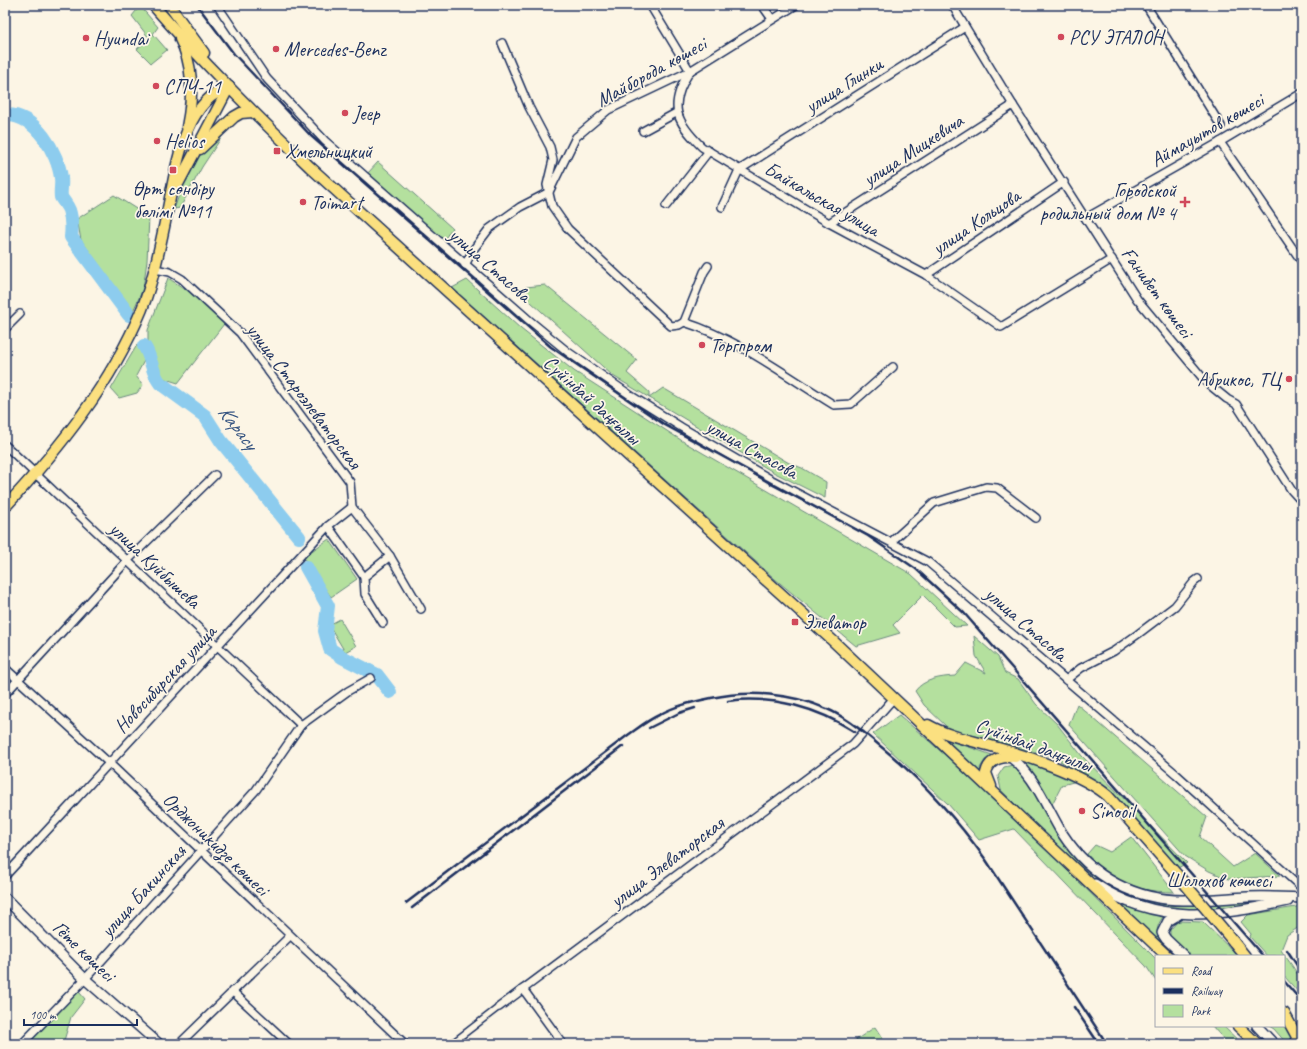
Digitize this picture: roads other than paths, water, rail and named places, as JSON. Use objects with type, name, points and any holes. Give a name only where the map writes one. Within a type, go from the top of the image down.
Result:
[{"type":"main road","points":[[153,5],[176,32],[229,87]]},
{"type":"main road","points":[[169,5],[229,87]]},
{"type":"main road","points":[[5,507],[36,474],[80,419],[107,376],[142,310],[155,269],[189,115],[191,77],[188,59],[176,32]]},
{"type":"main road","points":[[183,142],[195,116],[208,98],[219,90],[229,87]]},
{"type":"main road","points":[[170,200],[185,168],[229,87]]},
{"type":"main road","name":"Сүйінбай даңғылы","points":[[229,87],[253,112],[360,214],[910,712],[1166,955]]},
{"type":"main road","points":[[185,168],[209,139],[234,117],[241,113],[253,112]]},
{"type":"main road","name":"Сүйінбай даңғылы","points":[[910,712],[946,734],[994,747],[1066,772],[1098,788],[1108,796],[1180,878],[1244,955]]},
{"type":"main road","name":"Шолохов көшесі","points":[[994,747],[1010,756],[1028,773],[1063,834],[1077,853],[1093,869],[1125,889],[1151,897],[1189,900],[1248,897],[1302,898]]},
{"type":"main road","points":[[997,794],[987,780],[987,769],[995,759],[1010,756],[1026,758]]},
{"type":"main road","name":"Шолохов көшесі","points":[[1078,871],[1101,888],[1123,900],[1150,910],[1178,915],[1197,915],[1248,910],[1302,898]]},
{"type":"main road","name":"Гёте көшесі","points":[[5,898],[85,979],[159,1044]]},
{"type":"main road","points":[[1178,915],[1168,921],[1164,926],[1162,933],[1166,939],[1183,955]]},
{"type":"main road","points":[[1285,1015],[1301,1044]]},
{"type":"main road","points":[[1239,1027],[1257,1044]]},
{"type":"main road","points":[[1259,1027],[1274,1044]]},
{"type":"street","name":"улица Стасова","points":[[217,5],[254,62],[302,117],[331,146],[465,265],[568,352],[633,397],[772,480],[928,562],[1176,774],[1302,888]]},
{"type":"street","points":[[643,131],[676,113],[682,84],[690,71],[650,5]]},
{"type":"street","points":[[762,5],[772,20]]},
{"type":"street","name":"Майборода көшесі","points":[[549,192],[576,137],[608,110],[690,71],[796,5]]},
{"type":"street","name":"Ғанибет көшесі","points":[[952,5],[1013,105],[1064,182],[1137,299],[1206,382],[1227,399],[1236,404],[1292,491],[1301,499]]},
{"type":"street","points":[[1146,5],[1221,126]]},
{"type":"street","name":"улица Глинки","points":[[739,170],[965,27]]},
{"type":"street","points":[[502,43],[529,107],[550,147],[554,160],[547,185],[552,206],[568,229],[671,326],[679,325],[684,322],[704,272],[708,266]]},
{"type":"street","name":"Аймауытов көшесі","points":[[1086,218],[1220,142],[1302,93]]},
{"type":"street","name":"улица Мицкевича","points":[[830,222],[1013,105]]},
{"type":"street","name":"Байкальская улица","points":[[676,113],[680,122],[688,133],[709,151],[739,170],[926,275],[1001,327],[1112,259]]},
{"type":"street","points":[[1220,142],[1302,262]]},
{"type":"street","points":[[666,206],[709,151]]},
{"type":"street","points":[[722,207],[739,170]]},
{"type":"street","name":"улица Кольцова","points":[[926,275],[1064,182]]},
{"type":"street","points":[[465,265],[473,250],[489,229],[520,207],[549,192]]},
{"type":"street","name":"улица Староэлеваторская","points":[[155,269],[170,272],[182,279],[240,333],[350,482],[352,507]]},
{"type":"street","points":[[5,329],[20,314]]},
{"type":"street","points":[[684,322],[731,341],[834,405],[851,404],[893,367]]},
{"type":"street","name":"улица Куйбышева","points":[[5,445],[301,725]]},
{"type":"street","points":[[5,694],[127,561],[215,474]]},
{"type":"street","points":[[891,542],[934,503],[986,487],[997,488],[1036,518]]},
{"type":"street","points":[[352,507],[390,556],[421,609]]},
{"type":"street","name":"Новосибирская улица","points":[[5,876],[108,762],[218,646],[328,526],[352,507]]},
{"type":"street","points":[[328,526],[364,576],[365,594],[383,623]]},
{"type":"street","points":[[364,576],[390,556]]},
{"type":"street","points":[[1066,680],[1081,668],[1114,651],[1175,606],[1198,579]]},
{"type":"street","name":"Орджоникидзе көшесі","points":[[5,668],[108,762],[405,1044]]},
{"type":"street","name":"улица Бакинская","points":[[22,1044],[85,979],[256,790],[301,725],[348,691],[371,678]]},
{"type":"street","name":"улица Элеваторская","points":[[451,1044],[853,744],[894,698]]},
{"type":"street","points":[[179,1044],[290,936]]},
{"type":"street","points":[[523,989],[563,1044]]},
{"type":"street","points":[[232,991],[289,1044]]},
{"type":"waterway","name":"Карасу","points":[[5,115],[16,116],[26,120],[35,127],[50,147],[59,168],[61,197],[70,213],[72,224],[71,237],[129,315]]},
{"type":"waterway","name":"Карасу","points":[[144,346],[160,383],[205,416],[221,441],[299,537]]},
{"type":"waterway","points":[[306,567],[328,606],[325,631],[330,649],[377,675],[390,692]]},
{"type":"railway","points":[[197,5],[234,54],[311,136],[551,347],[665,425],[868,536],[916,569],[964,613],[1262,955]]},
{"type":"railway","points":[[406,903],[628,735],[655,717],[671,709],[684,705],[711,698],[740,694],[770,694],[799,699],[827,709],[848,720],[909,771],[949,813],[986,860],[1107,1044]]},
{"type":"railway","points":[[728,701],[762,700],[794,705],[826,716],[855,732]]},
{"type":"railway","points":[[649,728],[679,713],[695,708]]},
{"type":"railway","points":[[412,908],[623,746]]},
{"type":"railway","points":[[1287,950],[1302,973]]},
{"type":"railway","points":[[1285,982],[1302,1002]]},
{"type":"railway","points":[[1074,1007],[1099,1044]]},
{"type":"place","name":"РСУ ЭТАЛОН","points":[[1061,37]]},
{"type":"place","name":"Hyundai","points":[[86,38]]},
{"type":"place","name":"Mercedes-Benz","points":[[276,49]]},
{"type":"place","name":"СПЧ-11","points":[[156,86]]},
{"type":"place","name":"Jeep","points":[[345,113]]},
{"type":"place","name":"Helios","points":[[157,141]]},
{"type":"place","name":"Хмельницкий","points":[[277,151]]},
{"type":"place","name":"Өрт сөндіру бөлімі №11","points":[[173,170]]},
{"type":"place","name":"Toimart","points":[[303,202]]},
{"type":"place","name":"Городской родильный дом № 4","points":[[1185,202]]},
{"type":"place","name":"Торгпром","points":[[702,345]]},
{"type":"place","name":"Абрикос, ТЦ","points":[[1289,379]]},
{"type":"place","name":"Элеватор","points":[[795,622]]},
{"type":"place","name":"Sinooil","points":[[1082,811]]}]
